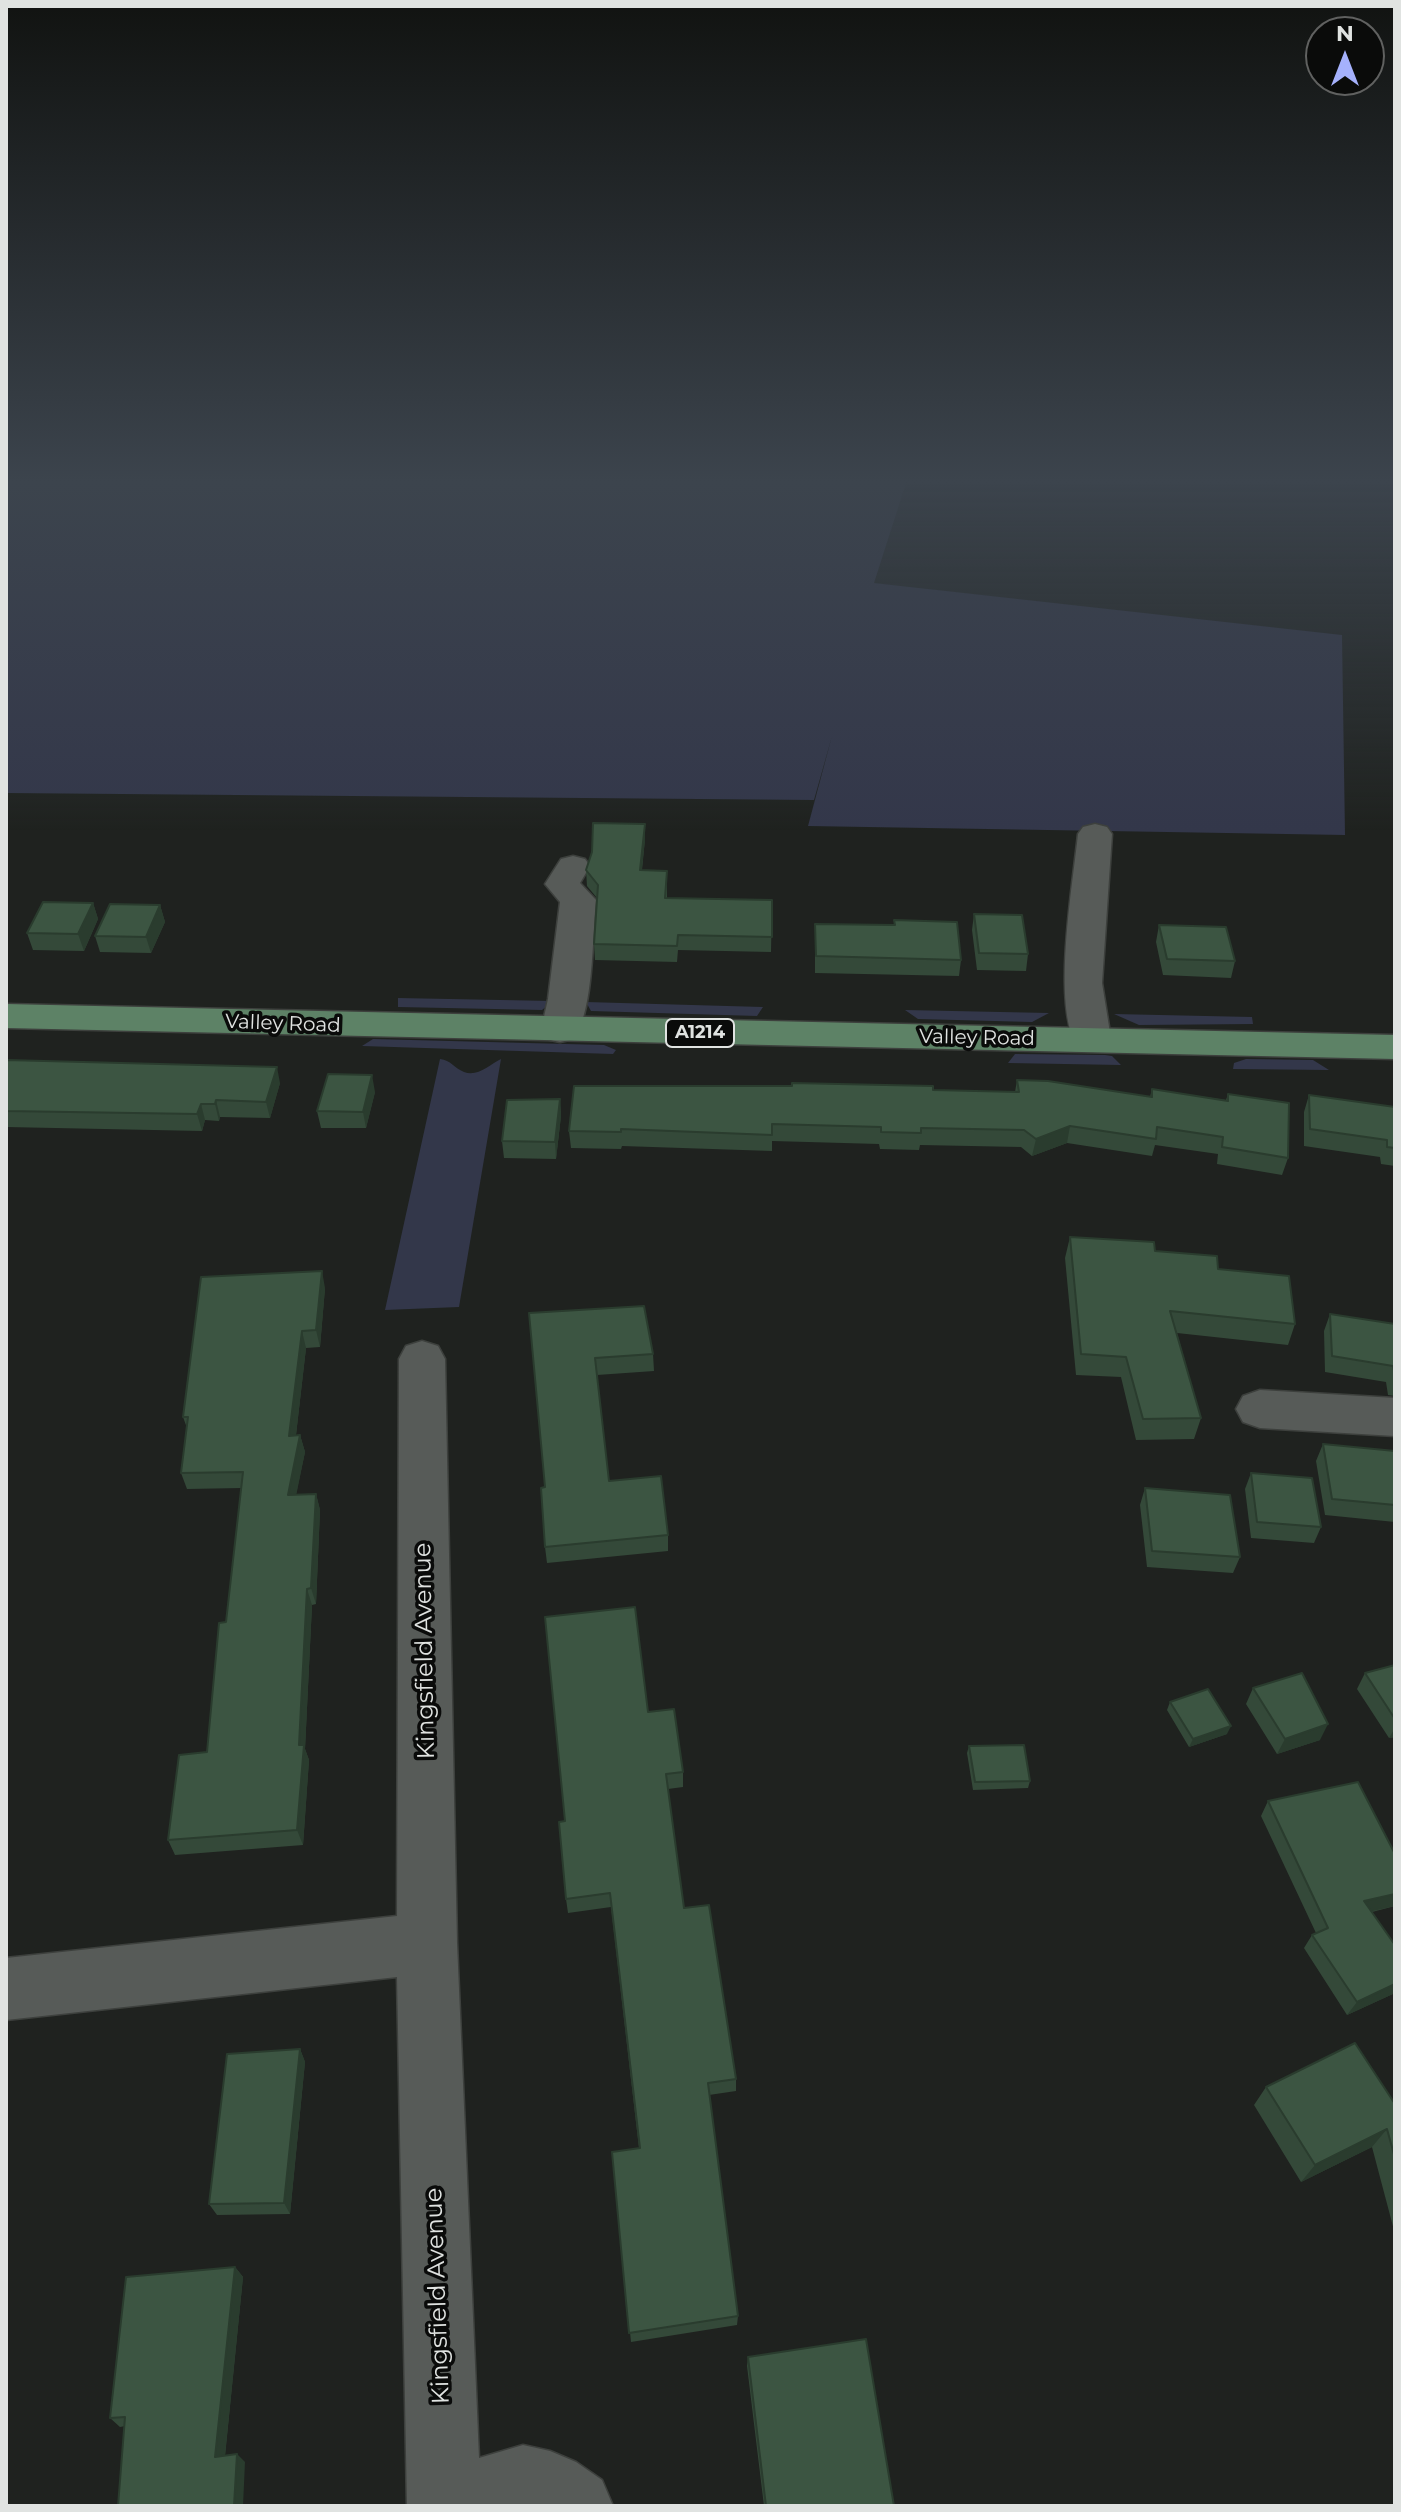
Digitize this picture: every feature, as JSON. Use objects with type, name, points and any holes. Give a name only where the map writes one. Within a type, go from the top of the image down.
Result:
[{"type":"main road","name":"Valley Road","points":[[6,1016],[1395,1047]]},
{"type":"street","points":[[1092,1039],[1083,983],[1095,834]]},
{"type":"street","points":[[526,880],[567,875],[578,900],[560,1030]]},
{"type":"street","name":"Kingsfield Avenue","points":[[422,1359],[427,1943],[444,2506]]},
{"type":"street","points":[[1253,1409],[1395,1417]]},
{"type":"street","points":[[6,1989],[427,1943]]},
{"type":"street","points":[[470,2506],[484,2493],[509,2483],[535,2482],[559,2490],[576,2506]]},
{"type":"shaded area","points":[[6,597],[1002,597],[1342,635],[1345,835],[808,826],[832,736],[814,800],[6,793]]},
{"type":"shaded area","points":[[398,998],[553,1001],[542,1010],[398,1007]]},
{"type":"shaded area","points":[[586,1002],[763,1007],[757,1016],[591,1011]]},
{"type":"shaded area","points":[[905,1010],[1049,1013],[1032,1022],[918,1019]]},
{"type":"shaded area","points":[[1114,1014],[1252,1017],[1253,1024],[1139,1025]]},
{"type":"shaded area","points":[[373,1039],[604,1045],[616,1050],[613,1054],[362,1046]]},
{"type":"shaded area","points":[[1015,1054],[1105,1055],[1112,1056],[1121,1065],[1008,1063]]},
{"type":"shaded area","points":[[440,1059],[469,1073],[479,1072],[501,1059],[459,1307],[385,1310]]},
{"type":"shaded area","points":[[1246,1059],[1313,1060],[1329,1070],[1233,1069],[1234,1063]]},
{"type":"building","points":[[593,823],[645,824],[640,870],[667,871],[665,898],[772,900],[772,937],[678,935],[677,946],[594,944],[598,885],[586,870],[592,852]]},
{"type":"building","points":[[43,902],[93,903],[78,934],[27,933]]},
{"type":"building","points":[[110,904],[160,905],[146,937],[95,936]]},
{"type":"building","points":[[974,914],[1022,915],[1028,954],[979,953]]},
{"type":"building","points":[[894,920],[957,922],[961,960],[816,956],[815,924],[895,925]]},
{"type":"building","points":[[1159,925],[1226,927],[1235,961],[1167,959]]},
{"type":"building","points":[[6,1060],[277,1067],[266,1102],[216,1100],[215,1104],[201,1104],[197,1114],[6,1111]]},
{"type":"building","points":[[328,1074],[372,1075],[363,1112],[317,1111]]},
{"type":"building","points":[[1017,1080],[1048,1081],[1152,1097],[1152,1089],[1228,1101],[1228,1094],[1289,1103],[1288,1158],[1222,1147],[1223,1137],[1157,1127],[1156,1139],[1070,1126],[1036,1139],[1024,1130],[921,1128],[921,1133],[881,1132],[881,1127],[772,1124],[772,1135],[621,1129],[621,1132],[569,1131],[574,1086],[792,1086],[792,1083],[933,1086],[933,1090],[1019,1092]]},
{"type":"building","points":[[1309,1095],[1395,1107],[1395,1148],[1387,1147],[1387,1140],[1310,1129]]},
{"type":"building","points":[[560,1099],[555,1142],[502,1141],[507,1100]]},
{"type":"building","points":[[1070,1237],[1154,1242],[1155,1251],[1217,1256],[1218,1269],[1289,1276],[1295,1324],[1170,1311],[1201,1418],[1143,1419],[1126,1357],[1081,1354]]},
{"type":"building","points":[[322,1271],[316,1330],[302,1331],[289,1436],[300,1435],[288,1495],[316,1494],[311,1588],[307,1589],[299,1745],[304,1745],[297,1830],[168,1840],[179,1755],[207,1752],[219,1623],[226,1622],[243,1472],[181,1473],[188,1417],[183,1417],[201,1277]]},
{"type":"building","points":[[644,1306],[653,1354],[595,1358],[609,1481],[661,1476],[668,1535],[545,1547],[541,1488],[545,1487],[529,1313]]},
{"type":"building","points":[[1330,1314],[1395,1324],[1395,1375],[1393,1366],[1332,1356]]},
{"type":"building","points":[[1323,1444],[1395,1451],[1395,1505],[1332,1499]]},
{"type":"building","points":[[1251,1473],[1312,1478],[1321,1527],[1257,1522]]},
{"type":"building","points":[[1145,1488],[1230,1495],[1240,1557],[1152,1551]]},
{"type":"building","points":[[635,1607],[648,1712],[674,1709],[683,1772],[666,1774],[684,1908],[709,1905],[736,2079],[708,2083],[738,2316],[629,2333],[612,2152],[640,2148],[610,1893],[566,1899],[559,1822],[565,1821],[545,1617]]},
{"type":"building","points":[[1395,1665],[1395,1719],[1365,1673]]},
{"type":"building","points":[[1302,1673],[1328,1724],[1285,1739],[1253,1688]]},
{"type":"building","points":[[1208,1689],[1231,1726],[1193,1739],[1170,1702]]},
{"type":"building","points":[[1024,1745],[1030,1781],[975,1782],[969,1746]]},
{"type":"building","points":[[1358,1782],[1395,1854],[1395,1894],[1364,1901],[1395,1945],[1395,1984],[1357,2002],[1312,1935],[1328,1928],[1268,1801]]},
{"type":"building","points":[[1355,2043],[1395,2104],[1395,2158],[1387,2129],[1315,2165],[1266,2087]]},
{"type":"building","points":[[300,2049],[284,2203],[209,2204],[227,2054]]},
{"type":"building","points":[[235,2267],[215,2457],[237,2454],[234,2506],[118,2506],[125,2417],[110,2418],[126,2277]]},
{"type":"building","points":[[866,2339],[894,2506],[766,2506],[748,2357]]}]
